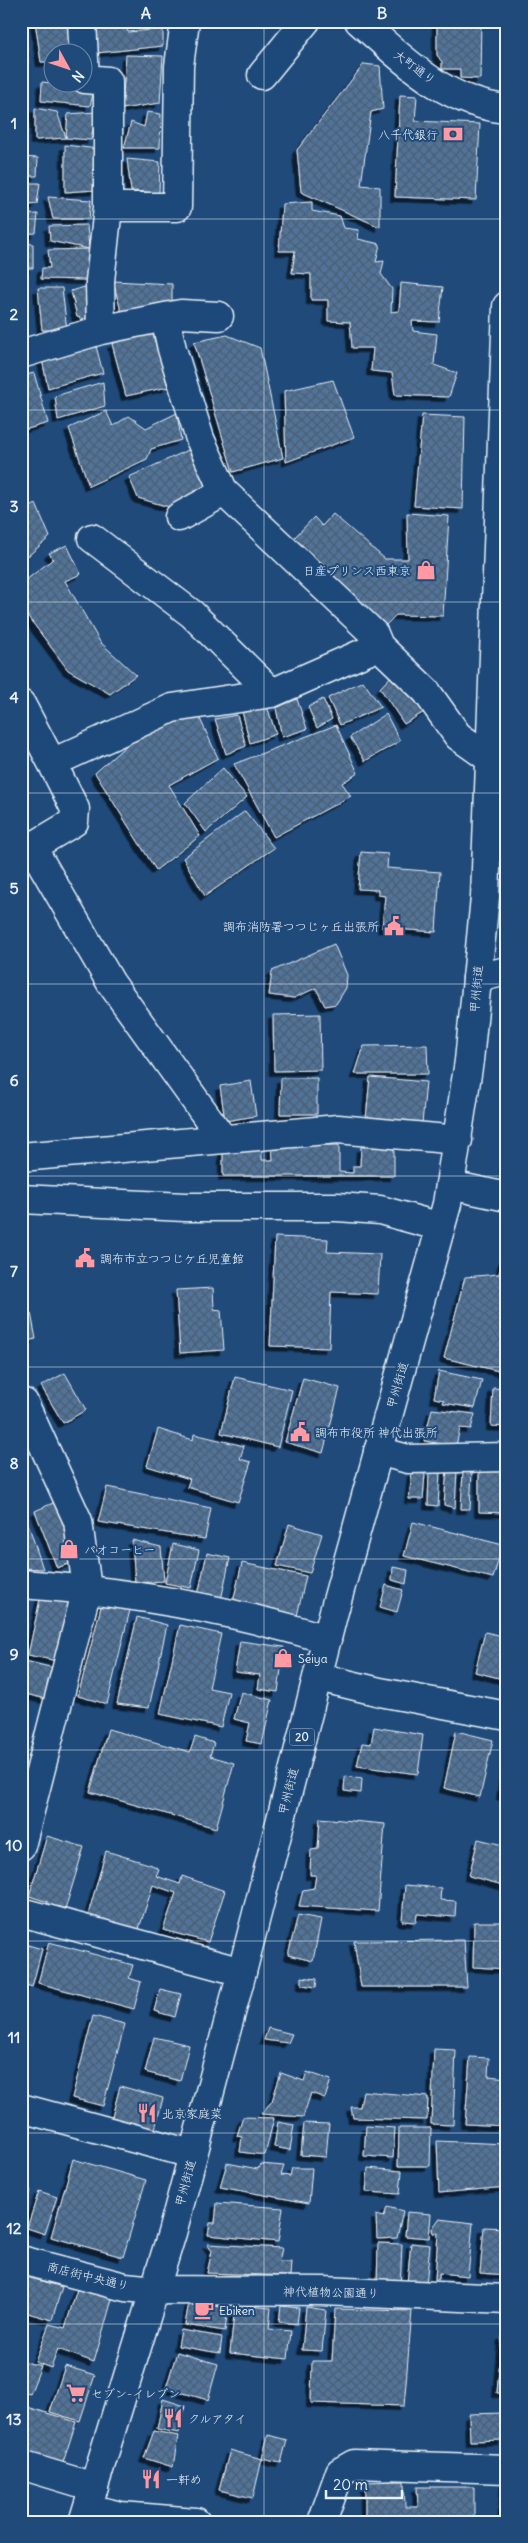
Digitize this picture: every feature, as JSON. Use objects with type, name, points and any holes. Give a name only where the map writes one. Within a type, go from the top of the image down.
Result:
[{"type":"main road","points":[[82,21],[86,79],[108,81],[108,207],[100,281],[101,330]]},
{"type":"main road","points":[[108,207],[177,207],[179,66],[185,21]]},
{"type":"main road","points":[[262,75],[306,21]]},
{"type":"main road","name":"大町通り","points":[[359,21],[428,80],[484,106],[507,109]]},
{"type":"main road","name":"甲州街道","points":[[89,2506],[155,2290],[242,1972],[327,1639],[441,1227],[450,1185],[469,1061],[498,759],[507,306]]},
{"type":"main road","points":[[21,354],[101,330],[165,317],[181,314],[219,316]]},
{"type":"main road","points":[[165,317],[172,349],[200,438],[224,492],[374,634],[379,646],[426,691],[458,736],[498,759]]},
{"type":"main road","points":[[179,517],[224,492]]},
{"type":"main road","points":[[92,538],[192,614],[272,693]]},
{"type":"main road","points":[[52,763],[172,708],[272,693],[379,646]]},
{"type":"main road","points":[[21,704],[75,809],[74,822],[32,847],[111,983],[223,1139]]},
{"type":"main road","points":[[477,978],[507,971]]},
{"type":"main road","points":[[21,1157],[338,1129],[458,1140]]},
{"type":"main road","points":[[450,1185],[507,1197]]},
{"type":"main road","points":[[21,1199],[185,1206],[337,1207],[380,1210],[441,1227]]},
{"type":"main road","points":[[21,1846],[87,1589],[78,1521],[23,1403]]},
{"type":"main road","points":[[378,1451],[408,1458],[507,1457]]},
{"type":"main road","points":[[21,1584],[87,1589],[182,1604],[327,1639]]},
{"type":"main road","points":[[318,1677],[380,1692],[507,1716]]},
{"type":"main road","points":[[21,1912],[242,1972]]},
{"type":"main road","points":[[21,2108],[192,2154]]},
{"type":"main road","name":"商店街中央通り","points":[[21,2260],[125,2287],[155,2290]]},
{"type":"main road","name":"神代植物公園通り","points":[[155,2290],[323,2291],[507,2299]]},
{"type":"main road","points":[[322,2522],[340,2472],[354,2464],[507,2469]]},
{"type":"main road","points":[[21,2465],[89,2506],[121,2516],[196,2522]]},
{"type":"building","points":[[21,21],[25,21],[28,63],[21,63]]},
{"type":"building","points":[[35,21],[67,21],[69,42],[42,42],[41,62]]},
{"type":"building","points":[[94,21],[124,21],[128,32],[163,29],[163,46],[97,53]]},
{"type":"building","points":[[437,21],[481,21],[480,79],[460,78],[460,69],[442,69],[442,62],[437,55]]},
{"type":"building","points":[[126,55],[163,56],[160,103],[122,109]]},
{"type":"building","points":[[364,64],[380,66],[383,109],[371,112],[361,185],[380,187],[380,227],[301,192],[297,150]]},
{"type":"building","points":[[42,82],[42,92],[92,92],[92,87],[95,87],[90,106],[41,101]]},
{"type":"building","points":[[400,95],[417,96],[415,121],[480,124],[476,200],[395,197]]},
{"type":"building","points":[[35,108],[57,112],[66,138],[35,140]]},
{"type":"building","points":[[96,112],[91,140],[66,138],[68,114]]},
{"type":"building","points":[[147,112],[161,114],[160,148],[124,148],[131,122],[144,127]]},
{"type":"building","points":[[65,145],[98,149],[96,190],[65,192]]},
{"type":"building","points":[[21,157],[38,158],[37,176],[21,176]]},
{"type":"building","points":[[127,159],[160,162],[159,193],[131,191]]},
{"type":"building","points":[[21,183],[40,183],[37,204],[21,206]]},
{"type":"building","points":[[48,197],[91,200],[89,219],[53,219]]},
{"type":"building","points":[[312,202],[312,211],[340,216],[344,228],[359,230],[358,239],[380,244],[376,262],[384,261],[381,274],[392,289],[391,312],[399,311],[401,283],[443,287],[439,322],[412,321],[413,331],[437,334],[434,365],[457,373],[449,397],[395,395],[392,373],[371,371],[373,348],[352,348],[350,322],[328,321],[328,300],[311,300],[311,274],[292,273],[295,251],[279,251],[282,204]]},
{"type":"building","points":[[38,214],[36,233],[21,234],[21,215]]},
{"type":"building","points":[[87,225],[89,249],[50,241],[49,226]]},
{"type":"building","points":[[21,243],[33,244],[33,268],[21,268]]},
{"type":"building","points":[[89,249],[87,280],[41,279],[42,268],[50,268],[48,250]]},
{"type":"building","points":[[21,274],[27,274],[21,341]]},
{"type":"building","points":[[113,281],[172,284],[172,308],[121,311]]},
{"type":"building","points":[[88,286],[88,320],[77,317],[71,291]]},
{"type":"building","points":[[38,288],[62,288],[67,330],[42,330]]},
{"type":"building","points":[[154,328],[153,335],[168,387],[126,396],[112,344]]},
{"type":"building","points":[[227,335],[260,348],[283,458],[233,472],[194,342]]},
{"type":"building","points":[[96,346],[103,373],[48,388],[42,359]]},
{"type":"building","points":[[34,373],[48,423],[21,431],[21,376]]},
{"type":"building","points":[[333,380],[354,437],[286,462],[284,391]]},
{"type":"building","points":[[103,382],[105,406],[58,420],[55,396]]},
{"type":"building","points":[[106,411],[113,426],[129,416],[146,428],[177,413],[181,440],[151,449],[147,459],[89,486],[69,428]]},
{"type":"building","points":[[422,415],[465,417],[463,509],[414,506]]},
{"type":"building","points":[[195,447],[216,490],[176,509],[138,498],[129,477]]},
{"type":"building","points":[[36,504],[50,537],[21,562],[21,512]]},
{"type":"building","points":[[407,513],[449,516],[443,616],[396,615],[384,627],[294,538],[314,517],[322,526],[333,514],[385,559],[408,559]]},
{"type":"building","points":[[67,545],[81,574],[65,581],[100,642],[136,675],[110,694],[68,670],[21,607],[21,584],[53,559],[49,553]]},
{"type":"building","points":[[395,672],[431,708],[404,724],[380,688]]},
{"type":"building","points":[[363,681],[381,707],[340,725],[328,698]]},
{"type":"building","points":[[297,699],[307,729],[282,737],[276,708]]},
{"type":"building","points":[[323,699],[332,719],[317,728],[308,707]]},
{"type":"building","points":[[266,703],[276,734],[250,743],[242,711]]},
{"type":"building","points":[[196,710],[218,758],[169,785],[200,836],[156,870],[95,773],[138,735]]},
{"type":"building","points":[[386,714],[400,741],[365,761],[350,737]]},
{"type":"building","points":[[237,715],[246,746],[226,754],[215,719]]},
{"type":"building","points":[[336,725],[358,773],[342,783],[351,796],[274,837],[234,764]]},
{"type":"building","points":[[21,751],[28,763],[21,767]]},
{"type":"building","points":[[223,768],[247,797],[206,832],[185,803]]},
{"type":"building","points":[[245,811],[274,848],[205,896],[183,858]]},
{"type":"building","points":[[361,852],[388,854],[387,868],[440,872],[436,932],[382,928],[385,896],[378,895],[378,890],[358,889]]},
{"type":"building","points":[[334,944],[347,975],[346,988],[336,1004],[325,1006],[316,988],[294,998],[269,995],[272,971]]},
{"type":"building","points":[[320,1014],[321,1070],[274,1071],[273,1015]]},
{"type":"building","points":[[427,1045],[428,1074],[355,1074],[364,1046]]},
{"type":"building","points":[[370,1077],[426,1082],[422,1124],[366,1119]]},
{"type":"building","points":[[281,1078],[317,1078],[317,1114],[280,1114]]},
{"type":"building","points":[[251,1081],[256,1116],[225,1121],[220,1086]]},
{"type":"building","points":[[272,1145],[339,1145],[339,1172],[353,1173],[353,1166],[360,1166],[361,1147],[394,1147],[394,1176],[223,1176],[223,1146],[262,1146],[262,1160],[273,1160]]},
{"type":"building","points":[[275,1237],[328,1239],[327,1252],[380,1254],[378,1294],[331,1292],[329,1348],[270,1346]]},
{"type":"building","points":[[504,1256],[507,1257],[507,1373],[444,1358],[465,1277],[499,1274]]},
{"type":"building","points":[[213,1288],[214,1309],[221,1310],[224,1350],[180,1353],[176,1290]]},
{"type":"building","points":[[31,1313],[36,1339],[21,1342],[21,1315]]},
{"type":"building","points":[[439,1371],[482,1380],[475,1408],[443,1403],[444,1400],[434,1398]]},
{"type":"building","points":[[65,1373],[86,1410],[63,1423],[41,1386]]},
{"type":"building","points":[[235,1377],[292,1390],[278,1447],[221,1433]]},
{"type":"building","points":[[303,1378],[340,1388],[323,1453],[285,1442]]},
{"type":"building","points":[[493,1388],[507,1389],[507,1427],[491,1426]]},
{"type":"building","points":[[432,1409],[475,1414],[471,1429],[460,1428],[456,1446],[424,1441]]},
{"type":"building","points":[[158,1429],[193,1440],[194,1434],[244,1446],[240,1459],[251,1462],[238,1502],[187,1487],[190,1479],[147,1466]]},
{"type":"building","points":[[479,1468],[507,1469],[507,1513],[479,1512]]},
{"type":"building","points":[[447,1469],[457,1470],[455,1508],[444,1505]]},
{"type":"building","points":[[463,1471],[472,1471],[470,1509],[461,1509]]},
{"type":"building","points":[[412,1472],[425,1474],[423,1499],[409,1499]]},
{"type":"building","points":[[429,1472],[440,1472],[438,1506],[428,1505]]},
{"type":"building","points":[[107,1487],[211,1508],[205,1539],[98,1522]]},
{"type":"building","points":[[62,1499],[82,1559],[57,1568],[35,1511]]},
{"type":"building","points":[[21,1502],[43,1569],[21,1568]]},
{"type":"building","points":[[413,1522],[503,1545],[493,1578],[404,1556]]},
{"type":"building","points":[[289,1524],[322,1534],[310,1573],[277,1566]]},
{"type":"building","points":[[132,1540],[161,1547],[164,1581],[135,1583]]},
{"type":"building","points":[[173,1544],[199,1550],[191,1588],[165,1583]]},
{"type":"building","points":[[207,1553],[230,1558],[221,1600],[198,1595]]},
{"type":"building","points":[[242,1563],[306,1576],[297,1616],[233,1602]]},
{"type":"building","points":[[393,1567],[408,1570],[406,1584],[392,1580]]},
{"type":"building","points":[[386,1585],[403,1590],[397,1612],[380,1607]]},
{"type":"building","points":[[42,1590],[81,1598],[67,1663],[28,1655]]},
{"type":"building","points":[[102,1603],[130,1610],[107,1704],[78,1696]]},
{"type":"building","points":[[137,1617],[167,1625],[149,1708],[117,1704]]},
{"type":"building","points":[[180,1625],[221,1634],[209,1688],[229,1692],[221,1727],[160,1714]]},
{"type":"building","points":[[485,1632],[507,1637],[507,1680],[475,1672]]},
{"type":"building","points":[[240,1641],[284,1647],[278,1692],[258,1689],[260,1675],[235,1672]]},
{"type":"building","points":[[21,1660],[62,1670],[55,1701],[21,1693]]},
{"type":"building","points":[[241,1692],[272,1700],[262,1744],[246,1741],[250,1723],[234,1719]]},
{"type":"building","points":[[374,1727],[423,1735],[418,1774],[357,1766],[362,1743],[371,1744]]},
{"type":"building","points":[[108,1729],[190,1752],[195,1737],[214,1743],[210,1756],[234,1763],[216,1828],[90,1792]]},
{"type":"building","points":[[456,1731],[493,1740],[480,1797],[444,1788]]},
{"type":"building","points":[[507,1751],[507,1796],[501,1795]]},
{"type":"building","points":[[345,1776],[362,1779],[361,1793],[344,1791]]},
{"type":"building","points":[[320,1818],[385,1824],[378,1911],[299,1906],[303,1890],[314,1888],[316,1875],[310,1875],[311,1850],[318,1849]]},
{"type":"building","points":[[47,1836],[84,1847],[64,1913],[46,1908],[48,1902],[29,1896]]},
{"type":"building","points":[[478,1839],[507,1846],[507,1886],[469,1876]]},
{"type":"building","points":[[106,1851],[152,1865],[159,1869],[156,1876],[180,1884],[182,1876],[225,1891],[208,1942],[163,1930],[176,1893],[153,1885],[137,1935],[86,1922]]},
{"type":"building","points":[[405,1885],[441,1888],[440,1900],[456,1901],[455,1917],[417,1914],[416,1922],[402,1921]]},
{"type":"building","points":[[298,1915],[321,1919],[313,1961],[288,1955]]},
{"type":"building","points":[[474,1922],[507,1922],[507,1969],[473,1967]]},
{"type":"building","points":[[464,1940],[467,1987],[361,1987],[354,1941]]},
{"type":"building","points":[[49,1942],[133,1965],[129,1978],[141,1982],[134,2009],[38,1983]]},
{"type":"building","points":[[21,1943],[42,1949],[32,1987],[21,1983]]},
{"type":"building","points":[[302,1977],[317,1979],[316,1987],[302,1985]]},
{"type":"building","points":[[160,1989],[181,1994],[175,2017],[154,2011]]},
{"type":"building","points":[[93,2016],[125,2024],[103,2106],[72,2098]]},
{"type":"building","points":[[268,2028],[292,2034],[288,2043],[264,2040]]},
{"type":"building","points":[[154,2037],[189,2045],[180,2081],[145,2072]]},
{"type":"building","points":[[434,2049],[456,2050],[453,2125],[431,2124]]},
{"type":"building","points":[[470,2057],[489,2058],[488,2076],[507,2078],[507,2126],[465,2124]]},
{"type":"building","points":[[307,2072],[331,2080],[325,2098],[311,2093],[303,2117],[261,2114],[272,2101],[281,2073],[304,2081]]},
{"type":"building","points":[[120,2086],[163,2098],[155,2129],[112,2117]]},
{"type":"building","points":[[363,2091],[428,2097],[427,2120],[353,2118],[351,2107],[360,2107]]},
{"type":"building","points":[[243,2117],[274,2118],[265,2155],[240,2152],[242,2137],[237,2136]]},
{"type":"building","points":[[278,2122],[294,2125],[290,2150],[274,2147]]},
{"type":"building","points":[[304,2123],[329,2124],[326,2157],[301,2155]]},
{"type":"building","points":[[366,2126],[395,2128],[393,2158],[364,2156]]},
{"type":"building","points":[[399,2128],[431,2128],[430,2166],[398,2166]]},
{"type":"building","points":[[437,2141],[507,2144],[507,2187],[439,2193]]},
{"type":"building","points":[[73,2159],[146,2180],[123,2257],[51,2237]]},
{"type":"building","points":[[227,2163],[258,2169],[260,2164],[284,2166],[281,2175],[290,2176],[292,2168],[312,2168],[309,2203],[220,2187]]},
{"type":"building","points":[[368,2168],[402,2171],[400,2194],[366,2192]]},
{"type":"building","points":[[21,2187],[30,2190],[21,2227]]},
{"type":"building","points":[[39,2191],[57,2197],[45,2234],[27,2228]]},
{"type":"building","points":[[217,2203],[283,2208],[278,2242],[208,2235],[210,2223],[215,2223]]},
{"type":"building","points":[[387,2207],[403,2211],[397,2238],[377,2239],[376,2215],[384,2217]]},
{"type":"building","points":[[407,2212],[431,2214],[429,2238],[405,2236]]},
{"type":"building","points":[[439,2219],[473,2223],[468,2276],[439,2273],[439,2279],[435,2280],[438,2233],[433,2233],[432,2229]]},
{"type":"building","points":[[484,2227],[507,2228],[507,2275],[480,2273]]},
{"type":"building","points":[[378,2243],[402,2244],[400,2289],[377,2288]]},
{"type":"building","points":[[411,2243],[430,2245],[426,2285],[407,2283]]},
{"type":"building","points":[[207,2244],[282,2248],[279,2262],[291,2262],[290,2276],[207,2273],[212,2251]]},
{"type":"building","points":[[21,2275],[62,2287],[52,2320],[21,2311]]},
{"type":"building","points":[[78,2286],[113,2296],[94,2362],[58,2349],[51,2368],[35,2362],[49,2324],[65,2328]]},
{"type":"building","points":[[189,2302],[228,2308],[225,2331],[185,2325]]},
{"type":"building","points":[[235,2305],[271,2308],[269,2329],[291,2331],[288,2359],[230,2353]]},
{"type":"building","points":[[281,2306],[299,2308],[297,2324],[279,2322]]},
{"type":"building","points":[[306,2307],[326,2310],[322,2351],[302,2350]]},
{"type":"building","points":[[335,2309],[412,2311],[404,2406],[311,2403],[312,2361],[332,2361]]},
{"type":"building","points":[[181,2330],[222,2337],[220,2353],[178,2346]]},
{"type":"building","points":[[502,2336],[507,2336],[507,2393],[497,2393]]},
{"type":"building","points":[[177,2352],[218,2364],[208,2400],[166,2388]]},
{"type":"building","points":[[21,2361],[41,2366],[30,2394],[21,2392]]},
{"type":"building","points":[[65,2366],[95,2375],[80,2421],[50,2412]]},
{"type":"building","points":[[163,2399],[185,2406],[179,2433],[157,2429]]},
{"type":"building","points":[[21,2405],[76,2422],[61,2469],[21,2456]]},
{"type":"building","points":[[502,2413],[503,2440],[470,2441],[469,2414]]},
{"type":"building","points":[[154,2431],[178,2436],[173,2467],[144,2458]]},
{"type":"building","points":[[268,2435],[287,2440],[281,2463],[262,2459]]},
{"type":"building","points":[[230,2450],[262,2459],[253,2498],[219,2490]]},
{"type":"building","points":[[505,2479],[507,2522],[502,2522]]},
{"type":"building","points":[[404,2481],[405,2507],[418,2507],[417,2487],[474,2487],[474,2522],[365,2522],[365,2482]]},
{"type":"place","name":"八千代銀行","points":[[453,134]]},
{"type":"place","name":"日産プリンス西東京","points":[[426,570]]},
{"type":"place","name":"調布消防署つつじヶ丘出張所","points":[[394,926]]},
{"type":"place","name":"調布市立つつじケ丘児童館","points":[[85,1258]]},
{"type":"place","name":"調布市役所 神代出張所","points":[[300,1432]]},
{"type":"place","name":"パオコーヒー","points":[[69,1549]]},
{"type":"place","name":"Seiya","points":[[283,1658]]},
{"type":"place","name":"北京家庭菜","points":[[147,2113]]},
{"type":"place","name":"Ebiken","points":[[204,2310]]},
{"type":"place","name":"セブン-イレブン","points":[[76,2393]]},
{"type":"place","name":"クルアタイ","points":[[173,2418]]},
{"type":"place","name":"一軒め","points":[[151,2479]]}]
